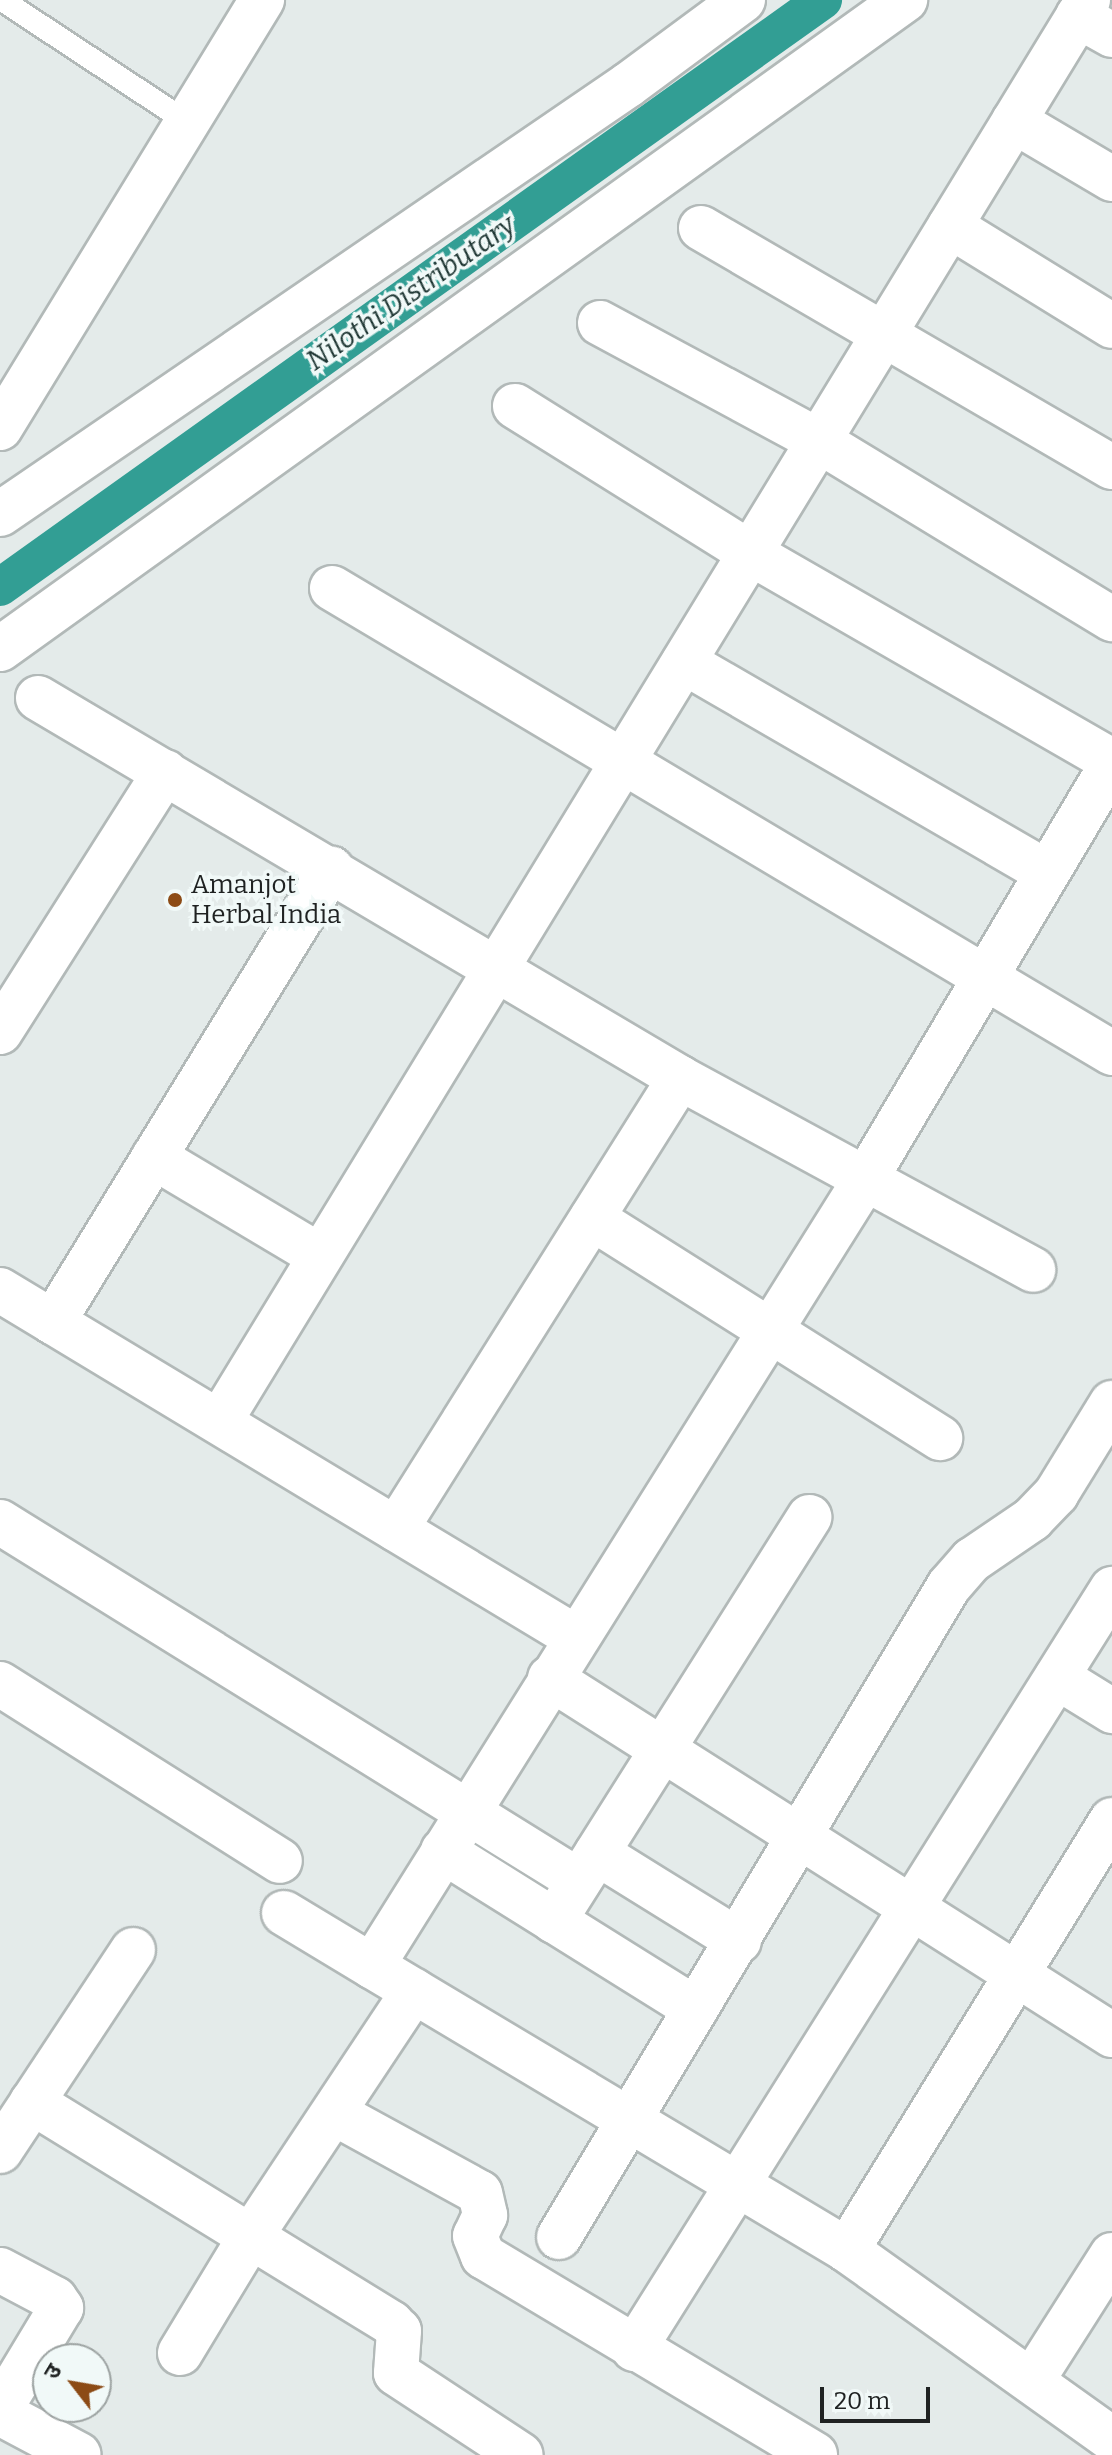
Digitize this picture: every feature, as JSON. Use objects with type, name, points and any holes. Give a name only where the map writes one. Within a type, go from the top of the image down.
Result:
[{"type":"street","points":[[0,428],[262,0]]},
{"type":"street","points":[[0,514],[615,94],[743,0]]},
{"type":"street","points":[[0,649],[905,0]]},
{"type":"street","points":[[220,1421],[1014,121],[1093,17]]},
{"type":"street","points":[[1014,121],[1112,179]]},
{"type":"street","points":[[950,226],[1112,326]]},
{"type":"street","points":[[701,228],[885,332],[1112,467]]},
{"type":"street","points":[[600,323],[819,441],[1112,619]]},
{"type":"street","points":[[372,1966],[575,1637],[866,1178],[981,977],[1112,762],[750,553],[515,406]]},
{"type":"street","points":[[332,588],[1112,1053]]},
{"type":"street","points":[[684,662],[1046,872]]},
{"type":"street","points":[[38,698],[498,967],[680,1078],[1033,1270]]},
{"type":"street","points":[[0,1032],[165,772]]},
{"type":"street","points":[[53,1322],[331,869]]},
{"type":"street","points":[[396,1529],[680,1078]]},
{"type":"street","points":[[154,1157],[320,1256]]},
{"type":"street","points":[[592,1218],[940,1438]]},
{"type":"street","points":[[0,1290],[575,1637]]},
{"type":"street","points":[[559,2237],[801,1840],[949,1586],[972,1560],[1032,1519],[1056,1494],[1112,1403]]},
{"type":"street","points":[[554,1921],[809,1517]]},
{"type":"street","points":[[0,1522],[468,1811],[739,1941]]},
{"type":"street","points":[[634,2349],[1112,1589]]},
{"type":"street","points":[[1057,1677],[1112,1711]]},
{"type":"street","points":[[550,1678],[1112,2035]]},
{"type":"street","points":[[0,1684],[280,1861]]},
{"type":"street","points":[[847,2250],[1112,1820]]},
{"type":"street","points":[[443,1851],[696,2009]]},
{"type":"street","points":[[284,1913],[847,2250],[1033,2379],[1112,2439]]},
{"type":"street","points":[[0,2151],[133,1950]]},
{"type":"street","points":[[180,2353],[249,2239],[414,1991]]},
{"type":"street","points":[[32,2102],[249,2239],[391,2323],[399,2331],[396,2373],[521,2455]]},
{"type":"street","points":[[334,2113],[480,2193],[485,2215],[475,2236],[483,2256],[815,2455]]},
{"type":"street","points":[[1033,2379],[1112,2255]]},
{"type":"street","points":[[0,2270],[55,2299],[61,2308],[0,2411],[79,2455]]},
{"type":"lane","points":[[2,0],[187,122]]},
{"type":"waterway","name":"Nilothi Distributary","points":[[0,587],[823,0]]},
{"type":"place","name":"Amanjot Herbal India","points":[[175,900]]}]
